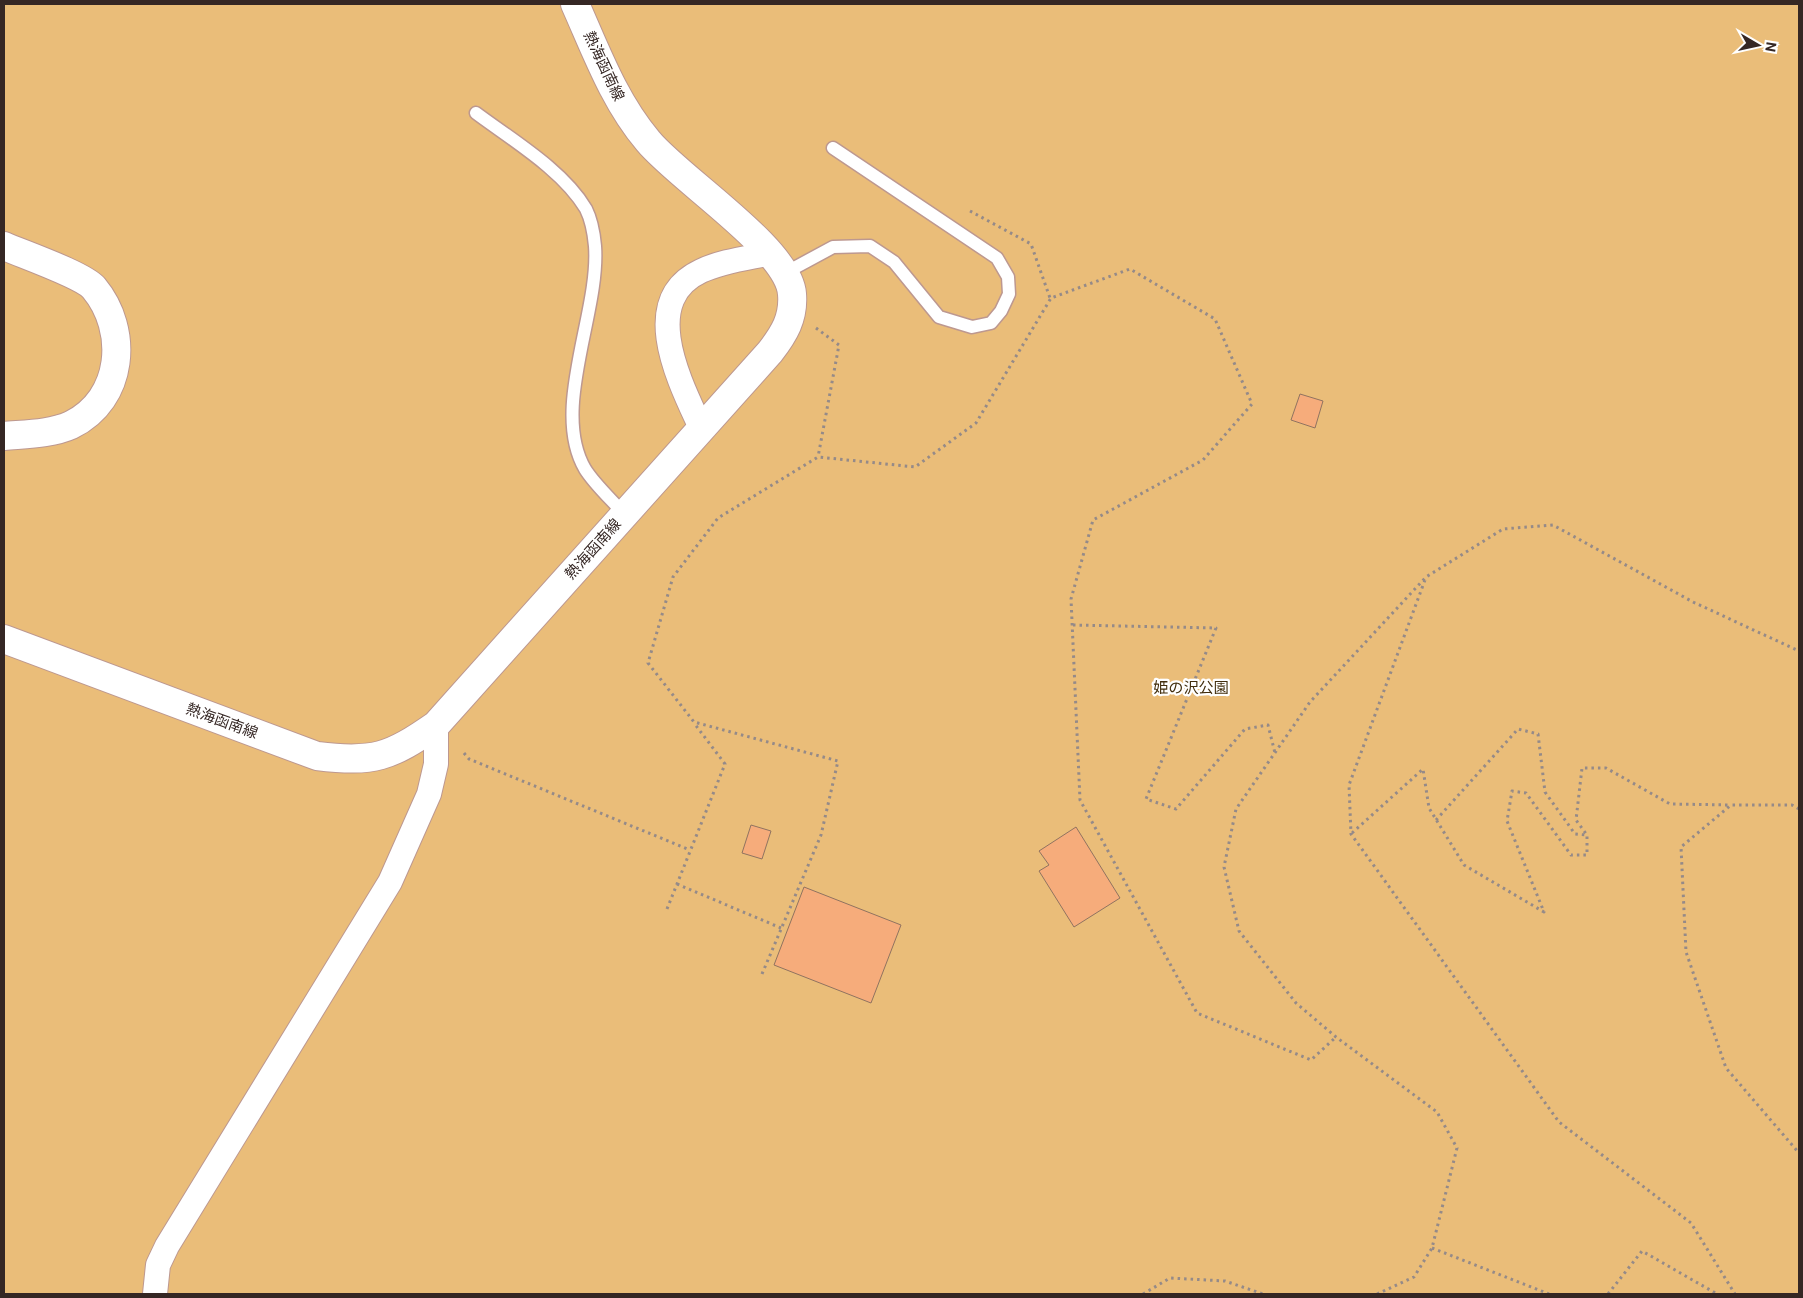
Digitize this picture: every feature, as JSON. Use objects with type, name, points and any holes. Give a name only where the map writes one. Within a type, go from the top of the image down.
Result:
[{"type":"main road","name":"熱海函南線","points":[[4,639],[317,756],[350,760],[384,756],[411,743],[436,725],[778,342],[788,326],[792,309],[792,292],[778,263],[648,142],[618,100],[575,4]]},
{"type":"main road","points":[[4,246],[60,269],[93,286],[113,319],[117,357],[110,388],[94,408],[72,424],[46,432],[4,436]]},
{"type":"street","points":[[701,428],[674,370],[670,352],[669,313],[675,294],[686,280],[712,266],[778,263]]},
{"type":"street","points":[[155,1294],[158,1265],[168,1246],[390,882],[428,794],[436,764],[436,725]]},
{"type":"lane","points":[[476,113],[565,181],[587,211],[594,236],[596,268],[574,392],[572,430],[585,468],[624,515]]},
{"type":"lane","points":[[778,263],[833,247],[870,246],[894,262],[939,317],[972,327],[990,323],[1001,311],[1010,294],[1008,277],[997,258],[833,148]]},
{"type":"path","points":[[666,909],[725,764],[648,663],[673,578],[718,518],[818,457],[915,467],[976,422],[1050,298],[1130,269],[1215,318],[1252,404],[1203,460],[1093,520],[1071,599],[1080,800],[1197,1013],[1311,1060],[1336,1037]]},
{"type":"path","points":[[792,309],[839,345],[818,457]]},
{"type":"path","points":[[1377,1294],[1414,1277],[1432,1248],[1457,1148],[1437,1112],[1336,1037],[1296,1003],[1238,931],[1224,867],[1236,809],[1310,702],[1426,577],[1503,529],[1553,525],[1693,602],[1799,651]]},
{"type":"path","points":[[1426,577],[1349,785],[1351,834],[1559,1122],[1691,1223],[1735,1294]]},
{"type":"path","points":[[1072,625],[1216,628],[1146,799],[1176,809],[1246,729],[1268,725],[1275,753]]},
{"type":"path","points":[[694,722],[838,760],[821,834],[762,974]]},
{"type":"path","points":[[1436,820],[1518,729],[1538,734],[1545,792],[1575,834],[1587,835]]},
{"type":"path","points":[[469,759],[690,850]]},
{"type":"path","points":[[1351,834],[1422,769],[1429,808],[1464,865],[1544,912],[1507,821],[1512,791],[1526,793],[1571,855],[1587,855],[1587,835],[1576,820],[1582,768],[1606,768],[1670,804],[1792,805],[1799,809]]},
{"type":"path","points":[[1731,805],[1681,847],[1686,952],[1726,1068],[1799,1153]]},
{"type":"path","points":[[677,884],[781,928]]},
{"type":"path","points":[[1432,1248],[1549,1294]]},
{"type":"path","points":[[1608,1294],[1642,1251],[1716,1294]]},
{"type":"path","points":[[1143,1294],[1170,1278],[1225,1281],[1263,1294]]},
{"type":"green space","name":"姫の沢公園","points":[[4,4],[1799,4],[1799,1294],[4,1294]]},
{"type":"building","points":[[1300,394],[1323,401],[1315,428],[1291,420]]},
{"type":"building","points":[[751,825],[771,831],[762,859],[742,853]]},
{"type":"building","points":[[1076,827],[1120,898],[1074,927],[1039,871],[1049,865],[1039,851]]},
{"type":"building","points":[[804,887],[901,925],[871,1003],[774,965]]}]
